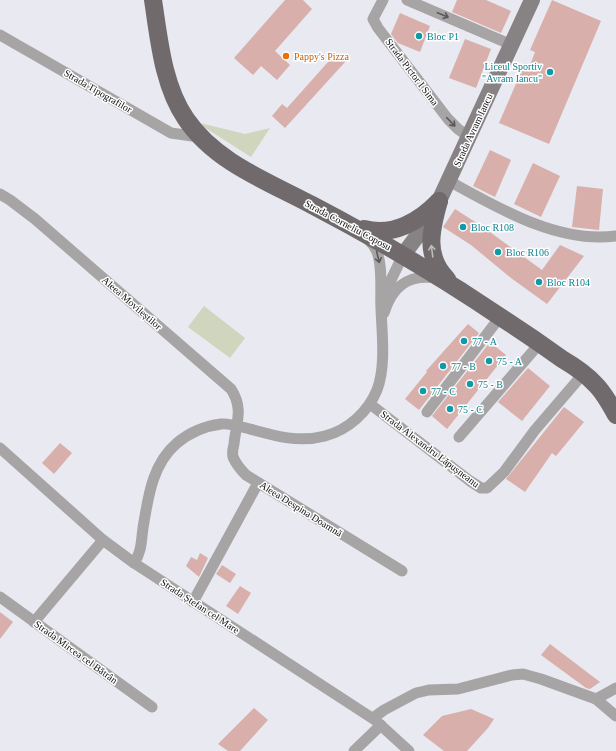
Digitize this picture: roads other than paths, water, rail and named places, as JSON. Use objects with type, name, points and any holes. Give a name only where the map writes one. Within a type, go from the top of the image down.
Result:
[{"type":"main road","name":"Strada Corneliu Coposu","points":[[153,0],[163,62],[169,80],[176,100],[185,118],[199,137],[235,165],[354,227],[451,284],[540,343],[589,379]]},
{"type":"main road","points":[[354,227],[380,232],[393,230],[416,220],[428,212],[439,201]]},
{"type":"main road","points":[[439,201],[433,222],[431,239],[432,251],[434,262],[451,284]]},
{"type":"main road","points":[[589,379],[616,415]]},
{"type":"street","name":"Strada Pictor I Sima","points":[[383,0],[373,19],[378,28],[448,119],[458,129],[470,137]]},
{"type":"street","points":[[407,0],[512,45]]},
{"type":"street","name":"Strada Avram Iancu","points":[[403,255],[421,231],[439,201],[470,137],[532,0]]},
{"type":"street","name":"Strada Tipografilor","points":[[0,35],[171,133],[199,137]]},
{"type":"street","points":[[449,181],[503,211],[542,226],[571,234],[606,237],[616,236]]},
{"type":"street","name":"Aleea Movileștilor","points":[[0,194],[35,219],[231,389],[236,397],[239,407],[238,426]]},
{"type":"street","name":"Strada Alexandru Lăpușneanu","points":[[134,563],[140,550],[142,530],[150,489],[156,473],[164,458],[176,444],[193,432],[206,427],[222,424],[238,426],[283,438],[308,439],[325,436],[342,429],[356,419],[370,404],[378,388],[382,366],[382,322],[379,263],[377,251],[372,244],[354,227]]},
{"type":"street","name":"Strada Alexandru Lăpușneanu","points":[[382,322],[385,299],[390,282],[403,255]]},
{"type":"street","name":"Strada Alexandru Lăpușneanu","points":[[382,322],[387,303],[392,293],[408,280],[425,276],[436,278],[451,284]]},
{"type":"street","points":[[428,412],[500,317]]},
{"type":"street","points":[[459,437],[540,343]]},
{"type":"street","name":"Strada Alexandru Lăpușneanu","points":[[370,404],[470,481],[483,488],[487,488],[504,472],[535,430],[589,379]]},
{"type":"street","name":"Strada Corneliu Coposu","points":[[589,379],[616,400]]},
{"type":"street","name":"Aleea Despina Doamnă","points":[[238,426],[234,442],[233,456],[239,467],[246,475],[402,571]]},
{"type":"street","name":"Strada Ștefan cel Mare","points":[[0,448],[103,540],[134,563],[377,722],[409,751]]},
{"type":"street","points":[[193,602],[258,483]]},
{"type":"street","points":[[34,622],[103,540]]},
{"type":"street","name":"Strada Mircea cel Bătrân","points":[[0,598],[152,707]]},
{"type":"street","points":[[354,751],[389,707],[416,694],[430,690],[458,689],[512,675],[523,674],[596,698],[616,716]]},
{"type":"street","points":[[596,698],[616,688]]},
{"type":"place","name":"Bloc P1","points":[[419,36]]},
{"type":"place","name":"Pappy's Pizza","points":[[286,56]]},
{"type":"place","name":"Liceul Sportiv \"Avram Iancu\"","points":[[550,72]]},
{"type":"place","name":"Bloc R108","points":[[463,227]]},
{"type":"place","name":"Bloc R106","points":[[498,252]]},
{"type":"place","name":"Bloc R104","points":[[539,282]]},
{"type":"place","name":"77 - A","points":[[464,341]]},
{"type":"place","name":"75 - A","points":[[489,361]]},
{"type":"place","name":"77 - B","points":[[443,366]]},
{"type":"place","name":"75 - B","points":[[470,384]]},
{"type":"place","name":"77 - C","points":[[423,391]]},
{"type":"place","name":"75 - C","points":[[450,409]]}]
